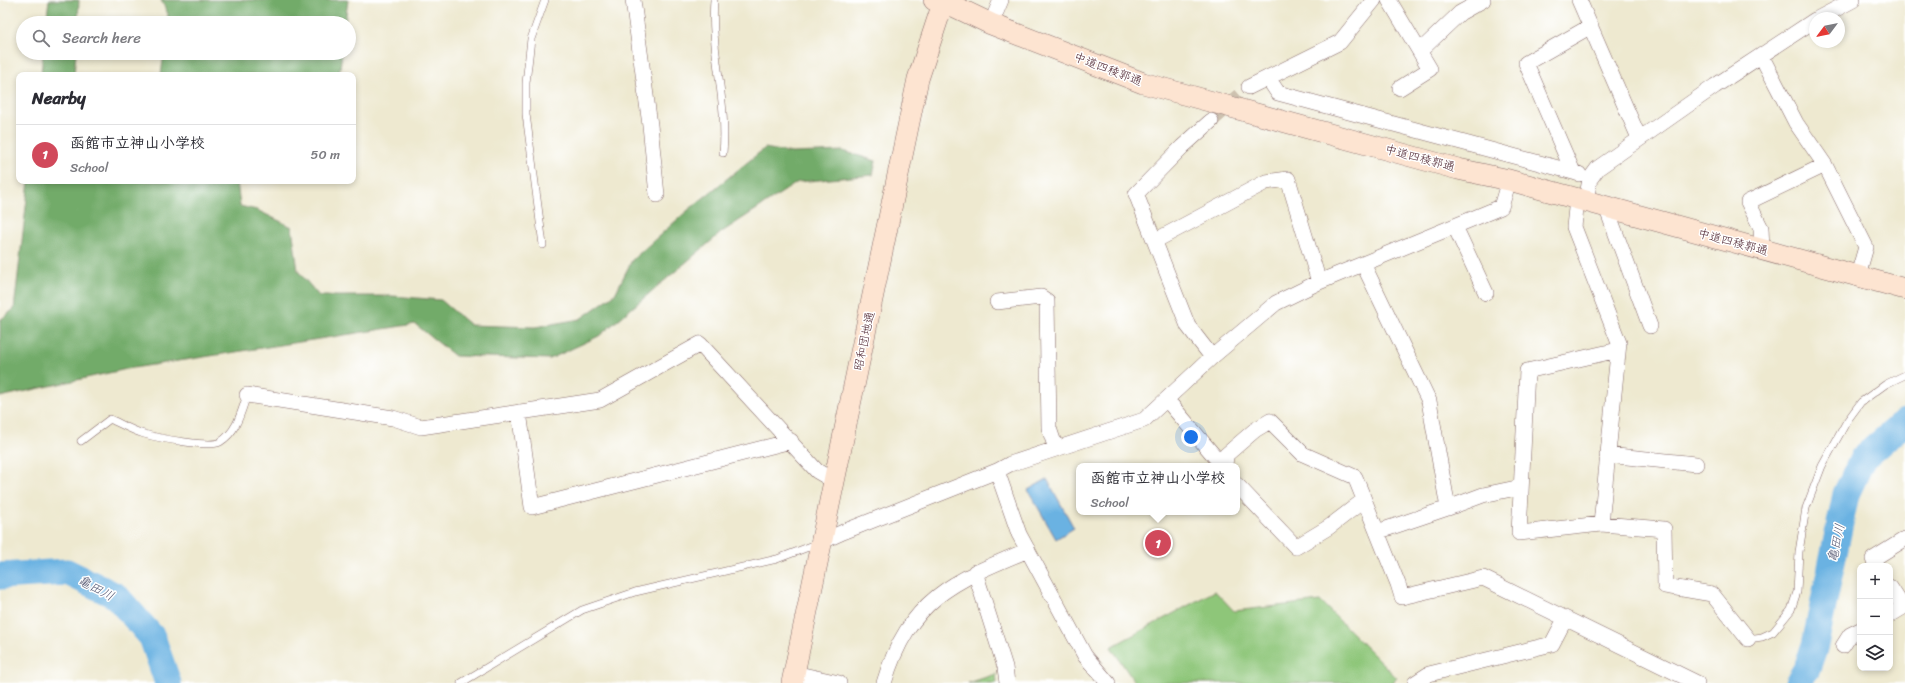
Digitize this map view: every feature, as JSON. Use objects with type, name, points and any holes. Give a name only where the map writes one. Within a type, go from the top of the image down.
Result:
[{"type":"street","points":[[633,0],[650,125],[657,195]]},
{"type":"street","name":"中道四稜郭通","points":[[940,0],[991,24],[1143,83],[1458,168],[1509,180],[1905,289]]},
{"type":"street","name":"昭和団地通","points":[[793,678],[918,79],[940,0]]},
{"type":"street","points":[[991,24],[1001,0]]},
{"type":"street","points":[[1249,87],[1340,42],[1374,0]]},
{"type":"street","points":[[1389,0],[1430,68],[1400,88]]},
{"type":"street","points":[[1420,51],[1460,13],[1483,0]]},
{"type":"street","points":[[1579,0],[1639,138]]},
{"type":"street","points":[[1830,12],[1853,0]]},
{"type":"street","points":[[1601,524],[1619,343],[1574,227],[1581,200],[1590,180],[1598,168],[1639,138],[1809,24]]},
{"type":"street","points":[[1573,172],[1526,63],[1591,26]]},
{"type":"street","points":[[1765,63],[1796,123],[1825,165],[1866,247],[1858,275]]},
{"type":"street","points":[[1268,78],[1278,93],[1573,172],[1590,180]]},
{"type":"street","points":[[1211,121],[1182,147],[1136,194],[1188,326],[1212,357]]},
{"type":"street","points":[[1762,250],[1761,228],[1748,202],[1825,165]]},
{"type":"street","points":[[1162,237],[1266,182],[1288,179],[1319,282]]},
{"type":"street","points":[[821,542],[997,471],[1010,464],[1144,420],[1212,357],[1276,303],[1319,282],[1501,207],[1509,180]]},
{"type":"street","points":[[1606,207],[1650,326]]},
{"type":"street","points":[[1458,233],[1486,293]]},
{"type":"street","points":[[1367,272],[1428,402],[1448,508]]},
{"type":"street","points":[[997,302],[1041,297],[1047,301],[1049,428],[1056,449]]},
{"type":"street","points":[[247,395],[393,418],[421,427],[600,400],[700,344],[791,441],[817,471],[834,481]]},
{"type":"street","points":[[1618,350],[1527,370],[1519,533],[1601,524],[1664,529],[1665,586],[1712,594],[1748,639]]},
{"type":"street","points":[[1172,406],[1216,458],[1222,463]]},
{"type":"street","points":[[519,412],[532,507],[791,441]]},
{"type":"street","points":[[1225,463],[1226,455],[1255,430],[1270,421],[1303,454],[1355,477],[1398,584],[1402,598],[1483,578],[1565,618],[1671,677],[1696,683]]},
{"type":"street","points":[[1607,455],[1696,464]]},
{"type":"street","points":[[997,471],[1019,534],[1085,656],[1108,683]]},
{"type":"street","points":[[1240,487],[1296,547],[1329,527],[1364,500]]},
{"type":"street","points":[[1377,532],[1483,495],[1521,487]]},
{"type":"street","points":[[1875,563],[1873,559],[1905,539]]},
{"type":"street","points":[[884,683],[894,652],[906,631],[929,603],[947,589],[975,572],[1028,550]]},
{"type":"street","points":[[975,572],[1005,667],[1007,683]]},
{"type":"street","points":[[1893,591],[1904,606],[1893,613]]},
{"type":"street","points":[[1415,683],[1429,674],[1552,644],[1565,618]]},
{"type":"street","points":[[1843,646],[1850,635],[1857,632]]},
{"type":"street","points":[[793,678],[839,683]]},
{"type":"lane","points":[[543,245],[526,114],[526,83],[531,39],[545,0]]},
{"type":"lane","points":[[714,0],[713,13],[715,40],[725,129],[723,153]]},
{"type":"lane","points":[[1748,639],[1762,637],[1773,632],[1791,610],[1797,592],[1799,552],[1806,508],[1822,466],[1847,421],[1861,402],[1886,384],[1905,375]]},
{"type":"lane","points":[[81,441],[110,419],[143,434],[206,445],[219,443],[229,435],[237,423],[247,395]]},
{"type":"lane","points":[[461,683],[582,610],[635,592],[777,559],[821,542]]},
{"type":"green space","points":[[49,0],[79,0],[78,16],[47,16]]},
{"type":"green space","points":[[161,0],[348,0],[346,16],[168,16]]},
{"type":"green space","points":[[42,60],[75,60],[74,72],[41,72]]},
{"type":"green space","points":[[163,60],[341,60],[339,72],[161,72]]},
{"type":"green space","points":[[765,148],[792,153],[843,151],[876,161],[873,175],[798,182],[722,232],[599,336],[550,359],[455,356],[415,324],[127,369],[0,397],[0,320],[14,309],[29,184],[237,184],[240,206],[257,210],[292,227],[298,271],[319,296],[393,296],[441,300],[470,325],[535,327],[580,319],[615,294],[632,260],[687,211]]},
{"type":"green space","points":[[1215,591],[1234,611],[1320,601],[1397,678],[1392,683],[1135,683],[1111,647]]},
{"type":"green space","points":[[996,674],[997,683],[968,683]]},
{"type":"water","points":[[1047,479],[1074,528],[1056,539],[1028,490]]},
{"type":"waterway","name":"亀田川","points":[[1798,683],[1807,668],[1815,645],[1846,494],[1863,458],[1905,422]]},
{"type":"waterway","name":"亀田川","points":[[0,576],[67,572],[116,596],[152,637],[168,683]]},
{"type":"tunnel","points":[[1211,121],[1249,87]]},
{"type":"place","name":"函館市立神山小学校","points":[[1158,543]]}]
